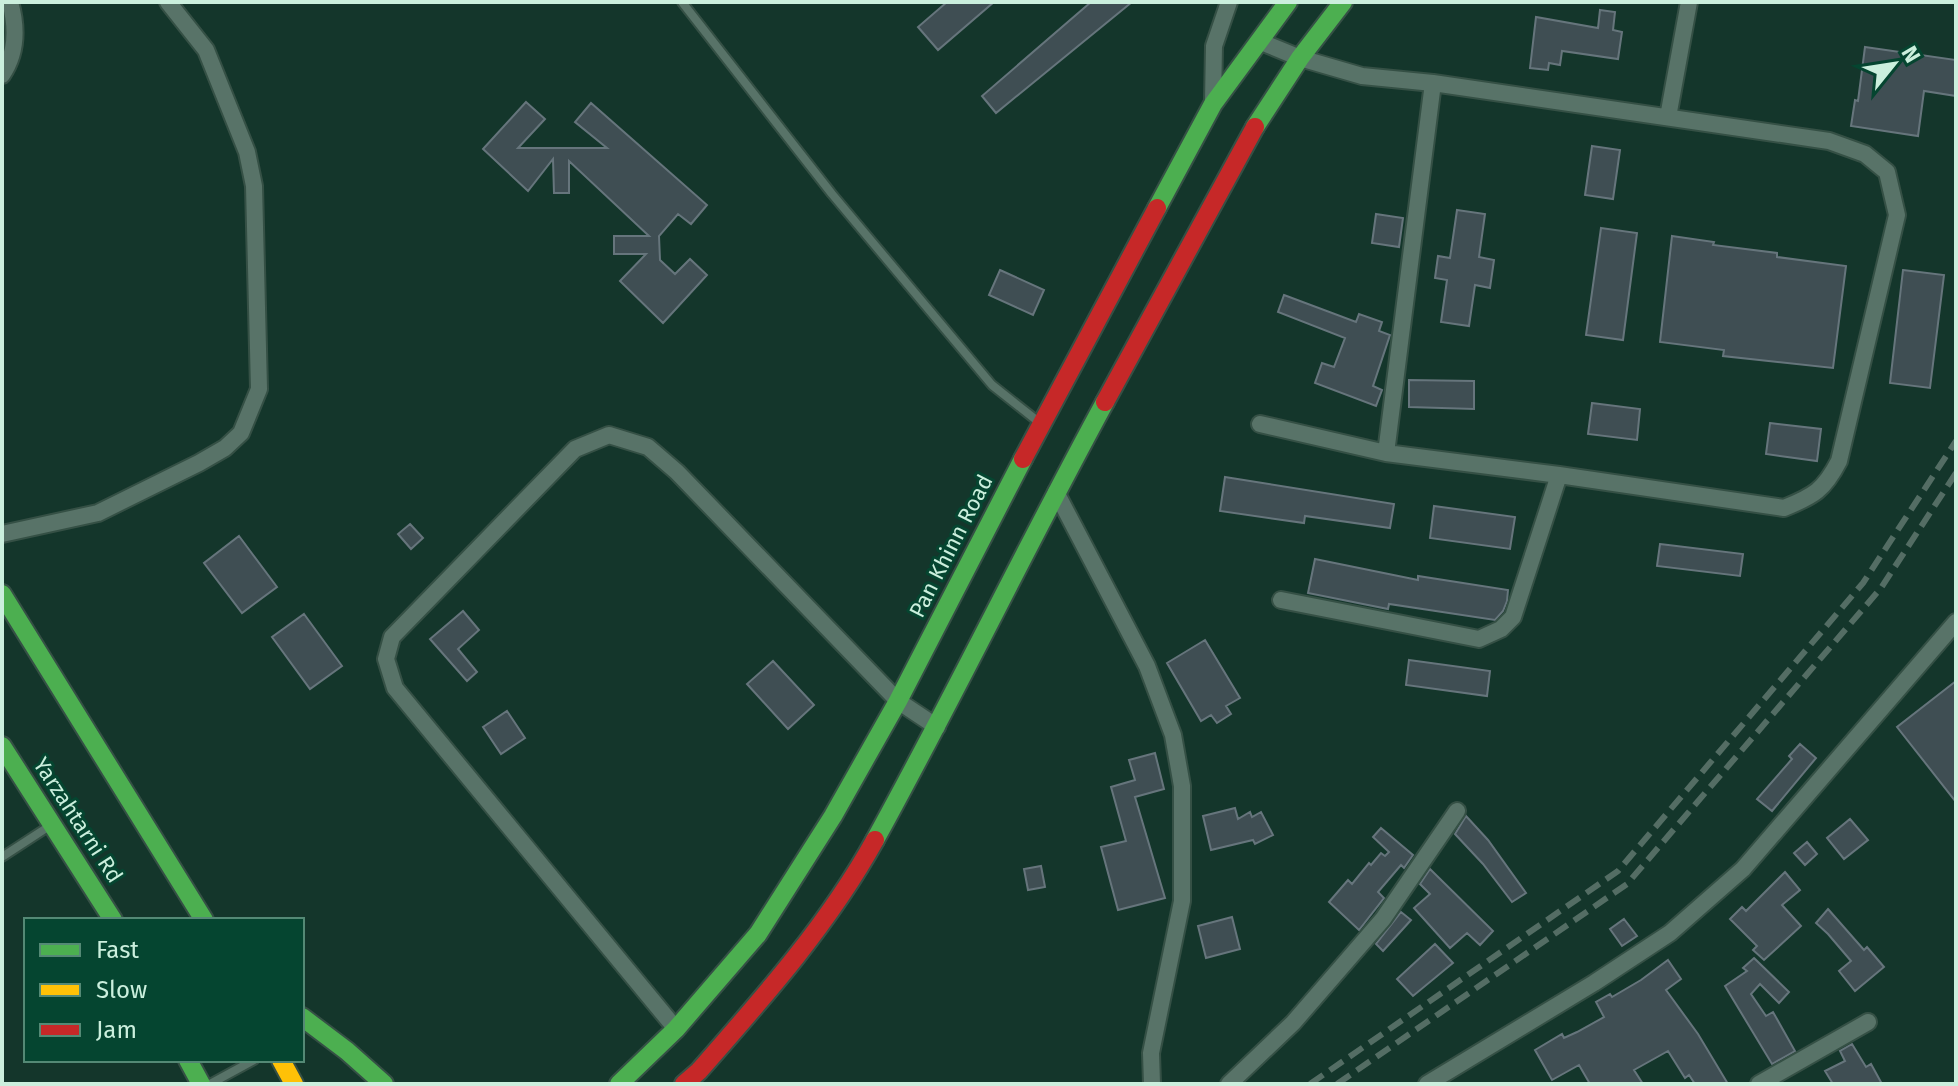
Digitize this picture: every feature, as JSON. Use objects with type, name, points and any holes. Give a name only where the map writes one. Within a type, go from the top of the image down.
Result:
[{"type":"main road","name":"Pan Khinn Road","points":[[619,1084],[676,1029],[758,934],[833,816],[898,701],[1041,424],[1213,104],[1288,2]]},
{"type":"main road","points":[[684,1084],[784,975],[861,865],[937,727],[1056,492],[1247,139],[1300,58],[1343,2]]},
{"type":"main road","points":[[2,594],[203,918]]},
{"type":"main road","name":"Yarzahtarni Rd","points":[[2,746],[112,918]]},
{"type":"main road","points":[[304,1019],[384,1084]]},
{"type":"main road","points":[[189,1062],[201,1084]]},
{"type":"main road","points":[[282,1062],[294,1084]]},
{"type":"street","points":[[2,75],[16,42],[10,2]]},
{"type":"street","points":[[2,534],[98,513],[199,463],[225,448],[241,433],[259,389],[254,186],[247,152],[206,50],[168,2]]},
{"type":"street","points":[[1213,104],[1214,46],[1229,2]]},
{"type":"street","points":[[1668,117],[1689,2]]},
{"type":"street","points":[[1259,41],[1300,58],[1362,76],[1433,83],[1829,141],[1865,154],[1887,172],[1897,215],[1839,461],[1828,483],[1811,496],[1784,508],[1386,453],[1260,424]]},
{"type":"street","points":[[1386,453],[1433,83]]},
{"type":"street","points":[[676,1029],[395,688],[386,659],[392,637],[575,449],[609,435],[648,447],[677,472],[898,701],[937,727]]},
{"type":"street","points":[[1281,600],[1479,639],[1501,629],[1513,617],[1559,475]]},
{"type":"street","points":[[1056,492],[1147,666],[1173,735],[1182,786],[1182,901],[1151,1053],[1152,1084]]},
{"type":"street","points":[[1427,1084],[1670,933],[1743,869],[1956,622]]},
{"type":"street","points":[[1229,1084],[1293,1023],[1383,919],[1457,811]]},
{"type":"street","points":[[1759,1084],[1868,1022]]},
{"type":"lane","points":[[682,2],[832,194],[992,385],[1041,424]]},
{"type":"lane","points":[[1218,2],[1220,25]]},
{"type":"lane","points":[[2,857],[52,824]]},
{"type":"lane","points":[[210,1084],[250,1062]]},
{"type":"building","points":[[947,2],[994,2],[938,50],[918,27]]},
{"type":"building","points":[[1091,2],[1132,2],[996,113],[982,96]]},
{"type":"building","points":[[1600,10],[1615,12],[1613,30],[1622,32],[1618,59],[1562,51],[1560,65],[1549,63],[1548,70],[1530,68],[1536,17],[1598,28]]},
{"type":"building","points":[[1865,47],[1956,60],[1956,96],[1924,91],[1918,136],[1851,126],[1855,100],[1858,101]]},
{"type":"building","points":[[526,102],[545,119],[518,148],[607,148],[575,122],[591,103],[707,205],[691,224],[678,214],[659,236],[660,260],[675,274],[690,259],[707,275],[663,323],[620,281],[646,254],[614,254],[614,236],[649,236],[569,161],[569,193],[554,193],[553,159],[528,191],[483,149]]},
{"type":"building","points":[[1592,146],[1620,150],[1613,199],[1585,195]]},
{"type":"building","points":[[1457,210],[1485,214],[1479,257],[1494,260],[1490,288],[1475,285],[1469,326],[1441,322],[1447,280],[1435,278],[1438,256],[1450,258]]},
{"type":"building","points":[[1376,214],[1403,218],[1399,247],[1372,243]]},
{"type":"building","points":[[1601,228],[1637,233],[1623,340],[1586,335]]},
{"type":"building","points":[[1672,236],[1777,253],[1777,257],[1846,266],[1833,368],[1723,356],[1724,350],[1660,342]]},
{"type":"building","points":[[1000,270],[1044,290],[1033,315],[989,295]]},
{"type":"building","points":[[1903,270],[1944,275],[1930,388],[1890,383]]},
{"type":"building","points":[[1284,295],[1356,322],[1359,314],[1382,322],[1379,331],[1390,335],[1373,386],[1382,390],[1376,406],[1315,383],[1322,363],[1334,367],[1345,338],[1278,312]]},
{"type":"building","points":[[1409,380],[1474,381],[1474,409],[1409,407]]},
{"type":"building","points":[[1592,403],[1640,409],[1637,440],[1588,434]]},
{"type":"building","points":[[1770,423],[1821,429],[1817,461],[1766,454]]},
{"type":"building","points":[[1225,477],[1394,504],[1390,528],[1305,516],[1304,523],[1220,511]]},
{"type":"building","points":[[1434,506],[1515,517],[1510,549],[1430,538]]},
{"type":"building","points":[[410,524],[423,538],[411,549],[398,534]]},
{"type":"building","points":[[239,536],[277,587],[242,613],[204,563]]},
{"type":"building","points":[[1660,544],[1743,554],[1740,576],[1657,566]]},
{"type":"building","points":[[1315,559],[1418,580],[1418,576],[1508,590],[1507,601],[1495,620],[1389,604],[1388,609],[1308,593]]},
{"type":"building","points":[[463,611],[479,630],[458,649],[477,672],[467,681],[430,639]]},
{"type":"building","points":[[304,614],[342,666],[310,689],[272,637]]},
{"type":"building","points":[[1205,640],[1240,698],[1226,706],[1231,714],[1217,723],[1211,715],[1201,721],[1167,663]]},
{"type":"building","points":[[1409,660],[1490,671],[1487,696],[1406,685]]},
{"type":"building","points":[[773,661],[814,705],[788,729],[747,684]]},
{"type":"building","points":[[1956,681],[1956,802],[1897,727]]},
{"type":"building","points":[[507,711],[525,738],[501,754],[483,727]]},
{"type":"building","points":[[1800,744],[1816,758],[1772,811],[1757,799],[1792,759],[1789,756]]},
{"type":"building","points":[[1155,753],[1164,789],[1135,797],[1165,898],[1118,910],[1101,847],[1126,841],[1111,787],[1135,780],[1129,760]]},
{"type":"building","points":[[1235,808],[1238,819],[1250,812],[1252,817],[1261,812],[1273,835],[1255,844],[1253,840],[1211,850],[1203,816]]},
{"type":"building","points":[[1466,816],[1488,840],[1526,893],[1512,902],[1455,834]]},
{"type":"building","points":[[1850,819],[1868,840],[1844,859],[1827,838]]},
{"type":"building","points":[[1381,828],[1413,855],[1378,892],[1384,898],[1359,930],[1329,902],[1348,880],[1352,884],[1369,863],[1371,865],[1381,853],[1385,856],[1389,852],[1373,837]]},
{"type":"building","points":[[1807,842],[1817,854],[1805,865],[1794,853]]},
{"type":"building","points":[[1041,866],[1045,887],[1028,890],[1024,869]]},
{"type":"building","points":[[1430,869],[1493,931],[1480,945],[1467,933],[1450,948],[1414,908],[1430,894],[1420,884]]},
{"type":"building","points":[[1785,872],[1800,890],[1782,905],[1801,926],[1764,960],[1753,950],[1757,946],[1730,919],[1742,907],[1746,911]]},
{"type":"building","points":[[1828,909],[1864,950],[1867,947],[1884,967],[1855,991],[1839,971],[1851,961],[1816,923]]},
{"type":"building","points":[[1401,912],[1411,920],[1383,951],[1376,944]]},
{"type":"building","points":[[1232,917],[1240,949],[1206,958],[1198,926]]},
{"type":"building","points":[[1624,919],[1637,936],[1622,946],[1610,929]]},
{"type":"building","points":[[1435,944],[1453,963],[1413,996],[1397,979]]},
{"type":"building","points":[[1754,958],[1789,992],[1779,1003],[1760,984],[1751,994],[1766,1016],[1773,1012],[1795,1051],[1772,1064],[1725,986],[1747,971],[1743,968]]},
{"type":"building","points":[[1668,960],[1681,979],[1666,990],[1698,1034],[1728,1084],[1695,1084],[1689,1075],[1685,1078],[1668,1051],[1634,1070],[1643,1084],[1590,1084],[1579,1065],[1552,1080],[1535,1050],[1562,1034],[1564,1038],[1604,1017],[1596,1002],[1610,994],[1612,997]]},
{"type":"building","points":[[1852,1044],[1866,1067],[1871,1064],[1882,1084],[1833,1084],[1825,1071],[1845,1061],[1840,1051]]},
{"type":"railway","points":[[1310,1084],[1618,871],[1863,583],[1956,441]]},
{"type":"railway","points":[[1337,1084],[1627,884],[1881,588],[1956,473]]},
{"type":"traffic: fast","points":[[1157,208],[1213,104],[1288,2]]},
{"type":"traffic: fast","points":[[1255,127],[1300,58],[1343,2]]},
{"type":"traffic: fast","points":[[875,840],[1105,402]]},
{"type":"traffic: fast","points":[[619,1084],[676,1029],[758,934],[833,816],[898,701],[1023,459]]},
{"type":"traffic: fast","points":[[2,594],[203,918]]},
{"type":"traffic: fast","points":[[2,746],[112,918]]},
{"type":"traffic: fast","points":[[304,1019],[384,1084]]},
{"type":"traffic: fast","points":[[189,1062],[201,1084]]},
{"type":"traffic: slow","points":[[282,1062],[294,1084]]},
{"type":"traffic: jam","points":[[1105,402],[1255,127]]},
{"type":"traffic: jam","points":[[1023,459],[1157,208]]},
{"type":"traffic: jam","points":[[684,1084],[747,1016],[816,931],[875,840]]}]
